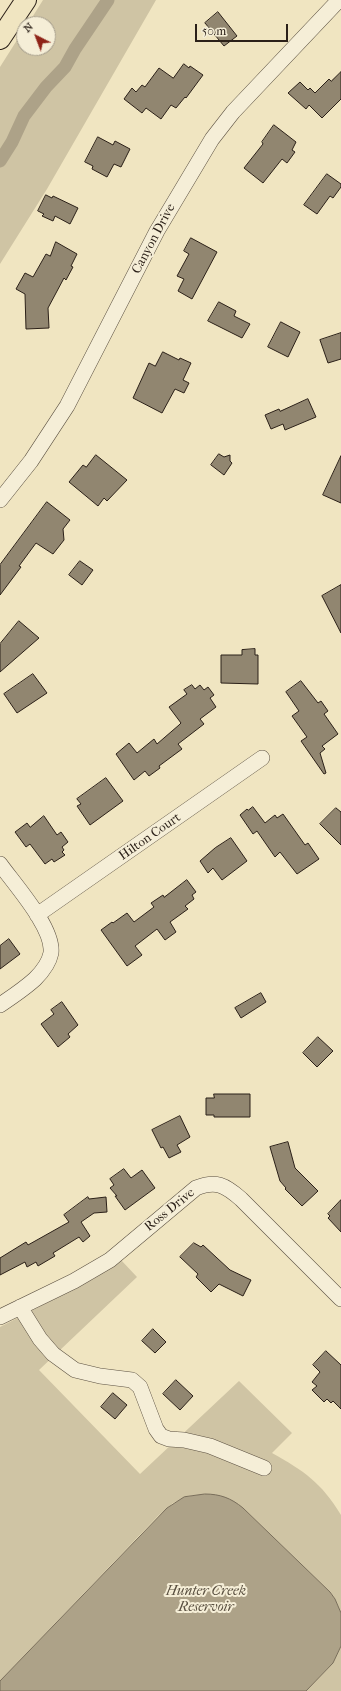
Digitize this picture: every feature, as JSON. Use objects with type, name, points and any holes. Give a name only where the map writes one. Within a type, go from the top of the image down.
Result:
[{"type":"main road","points":[[0,39],[26,0]]},
{"type":"street","name":"Canyon Drive","points":[[0,500],[30,462],[67,406],[157,231],[212,139],[233,112],[339,0]]},
{"type":"street","name":"Hilton Court","points":[[37,916],[262,758]]},
{"type":"street","points":[[0,864],[48,933],[51,954],[45,966],[34,979],[0,1005]]},
{"type":"street","name":"Ross Drive","points":[[0,1317],[74,1280],[104,1263],[128,1245],[190,1192],[205,1185],[213,1184],[223,1186],[241,1199],[341,1299]]},
{"type":"street","points":[[20,1307],[30,1325],[44,1344],[53,1354],[75,1370],[100,1376],[132,1380],[140,1387],[156,1429],[161,1436],[169,1440],[184,1440],[210,1446],[264,1468]]},
{"type":"shaded area","points":[[43,0],[156,0],[47,189],[0,264],[0,67],[16,42],[16,56],[56,56],[56,16],[33,16]]},
{"type":"shaded area","points":[[121,1260],[137,1277],[39,1370],[140,1474],[239,1381],[292,1433],[272,1453],[311,1478],[326,1494],[341,1515],[341,1613],[330,1592],[243,1508],[193,1495],[173,1503],[158,1516],[0,1681],[0,1327],[93,1279]]},
{"type":"shaded area","points":[[341,1646],[341,1691],[306,1691],[333,1663]]},
{"type":"water","name":"Hunter Creek Reservoir","points":[[205,1494],[225,1497],[243,1508],[330,1592],[335,1599],[341,1613],[341,1646],[333,1663],[306,1691],[0,1691],[0,1681],[167,1508],[184,1497]]},
{"type":"building","points":[[218,12],[237,36],[224,46],[205,23]]},
{"type":"building","points":[[184,64],[189,68],[190,66],[203,75],[186,98],[185,97],[176,108],[171,105],[161,119],[146,108],[142,113],[124,99],[132,88],[136,92],[142,85],[145,87],[159,68],[173,78]]},
{"type":"building","points":[[341,72],[341,99],[322,118],[309,105],[306,109],[288,93],[300,82],[308,90],[310,88],[315,93],[329,79],[331,81]]},
{"type":"building","points":[[274,125],[296,142],[292,150],[295,152],[287,163],[282,159],[263,183],[244,168],[263,144],[262,142]]},
{"type":"building","points":[[98,137],[113,145],[115,141],[130,149],[121,167],[114,164],[107,177],[92,169],[93,166],[85,162]]},
{"type":"building","points":[[327,174],[341,184],[341,187],[333,198],[330,196],[317,214],[304,205]]},
{"type":"building","points":[[46,195],[52,198],[53,196],[78,208],[70,224],[55,216],[53,221],[42,216],[44,214],[38,211]]},
{"type":"building","points":[[191,238],[217,252],[192,299],[178,291],[184,279],[177,276],[189,254],[184,251]]},
{"type":"building","points":[[56,242],[77,254],[71,266],[73,267],[66,280],[64,278],[48,308],[49,328],[26,329],[25,294],[16,289],[25,273],[33,277],[46,254],[50,256]]},
{"type":"building","points":[[219,302],[236,311],[234,316],[250,324],[242,338],[208,321]]},
{"type":"building","points":[[281,322],[300,332],[288,357],[268,347]]},
{"type":"building","points":[[341,333],[341,359],[328,363],[320,340]]},
{"type":"building","points":[[163,352],[179,360],[180,358],[191,363],[183,380],[189,383],[184,393],[175,389],[162,413],[133,398],[149,363],[155,366]]},
{"type":"building","points":[[308,399],[316,417],[285,430],[283,424],[271,429],[265,415],[279,409],[280,411]]},
{"type":"building","points":[[219,454],[224,457],[230,455],[230,461],[232,463],[224,475],[211,465]]},
{"type":"building","points":[[96,455],[127,480],[107,501],[104,498],[98,506],[69,482],[83,465],[86,467]]},
{"type":"building","points":[[341,456],[341,503],[323,495]]},
{"type":"building","points":[[47,502],[70,520],[63,529],[64,540],[53,554],[36,543],[19,566],[21,567],[0,595],[0,565]]},
{"type":"building","points":[[80,561],[93,570],[82,585],[69,575]]},
{"type":"building","points":[[341,585],[341,633],[322,596]]},
{"type":"building","points":[[19,621],[39,638],[0,672],[0,644]]},
{"type":"building","points":[[255,649],[255,655],[258,655],[258,684],[221,683],[221,655],[242,655],[242,650]]},
{"type":"building","points":[[33,674],[47,693],[17,713],[4,694]]},
{"type":"building","points":[[301,681],[318,703],[321,701],[328,711],[324,714],[338,734],[322,746],[325,749],[320,753],[326,773],[324,774],[301,741],[307,737],[292,716],[299,711],[286,692]]},
{"type":"building","points":[[192,685],[195,689],[200,685],[204,690],[208,687],[214,695],[210,698],[216,707],[200,719],[204,724],[178,744],[182,749],[159,766],[160,768],[149,776],[145,771],[134,780],[116,754],[129,743],[137,753],[154,739],[157,744],[179,725],[181,723],[169,707],[187,694],[184,690]]},
{"type":"building","points":[[106,778],[123,801],[90,825],[77,806],[81,804],[77,799]]},
{"type":"building","points":[[253,807],[265,823],[275,815],[277,818],[283,814],[305,845],[308,843],[319,859],[297,874],[280,852],[275,857],[257,831],[253,834],[240,815],[247,809],[248,810]]},
{"type":"building","points":[[336,808],[341,812],[341,845],[320,824]]},
{"type":"building","points":[[44,816],[57,835],[61,832],[68,842],[62,847],[64,850],[62,852],[65,855],[54,862],[52,859],[45,864],[30,844],[26,847],[15,832],[27,823],[30,827]]},
{"type":"building","points":[[231,838],[247,861],[222,880],[213,868],[208,873],[200,861],[215,848]]},
{"type":"building","points":[[187,880],[196,892],[192,895],[194,899],[185,906],[188,909],[170,922],[176,932],[165,940],[157,929],[135,946],[142,955],[127,966],[101,930],[127,913],[134,922],[154,907],[151,903],[163,895],[164,897]]},
{"type":"building","points":[[9,939],[20,954],[0,969],[0,946]]},
{"type":"building","points":[[261,993],[266,1002],[241,1018],[235,1008]]},
{"type":"building","points":[[62,1002],[78,1025],[68,1034],[70,1037],[58,1047],[41,1024],[54,1014],[51,1010]]},
{"type":"building","points":[[318,1037],[333,1051],[317,1067],[303,1053]]},
{"type":"building","points":[[214,1094],[250,1094],[250,1117],[214,1117],[214,1115],[206,1115],[206,1098],[214,1098]]},
{"type":"building","points":[[180,1116],[190,1137],[177,1145],[181,1152],[169,1158],[163,1147],[161,1148],[152,1130]]},
{"type":"building","points":[[288,1142],[295,1168],[318,1191],[302,1206],[285,1189],[286,1188],[280,1181],[270,1147]]},
{"type":"building","points":[[124,1169],[131,1178],[142,1170],[155,1188],[125,1210],[115,1196],[117,1196],[110,1188],[114,1185],[110,1179]]},
{"type":"building","points":[[88,1197],[89,1199],[106,1197],[107,1212],[94,1213],[81,1222],[90,1236],[83,1242],[79,1237],[53,1253],[55,1256],[38,1266],[36,1262],[27,1267],[25,1262],[0,1275],[0,1258],[26,1242],[28,1245],[69,1222],[64,1215]]},
{"type":"building","points":[[341,1200],[341,1232],[328,1218],[330,1216],[328,1214]]},
{"type":"building","points":[[194,1243],[201,1247],[203,1245],[230,1270],[251,1280],[243,1296],[219,1284],[211,1292],[196,1277],[198,1274],[180,1257]]},
{"type":"building","points":[[153,1329],[166,1342],[155,1353],[142,1341]]},
{"type":"building","points":[[326,1351],[341,1365],[341,1409],[333,1401],[331,1403],[327,1399],[324,1402],[312,1390],[317,1386],[312,1382],[320,1372],[313,1365]]},
{"type":"building","points":[[176,1380],[193,1396],[180,1410],[163,1394]]},
{"type":"building","points":[[113,1393],[127,1405],[115,1419],[101,1407]]},
{"type":"waterway","points":[[0,161],[12,142],[24,116],[46,87],[65,67],[75,49],[108,0]]}]
